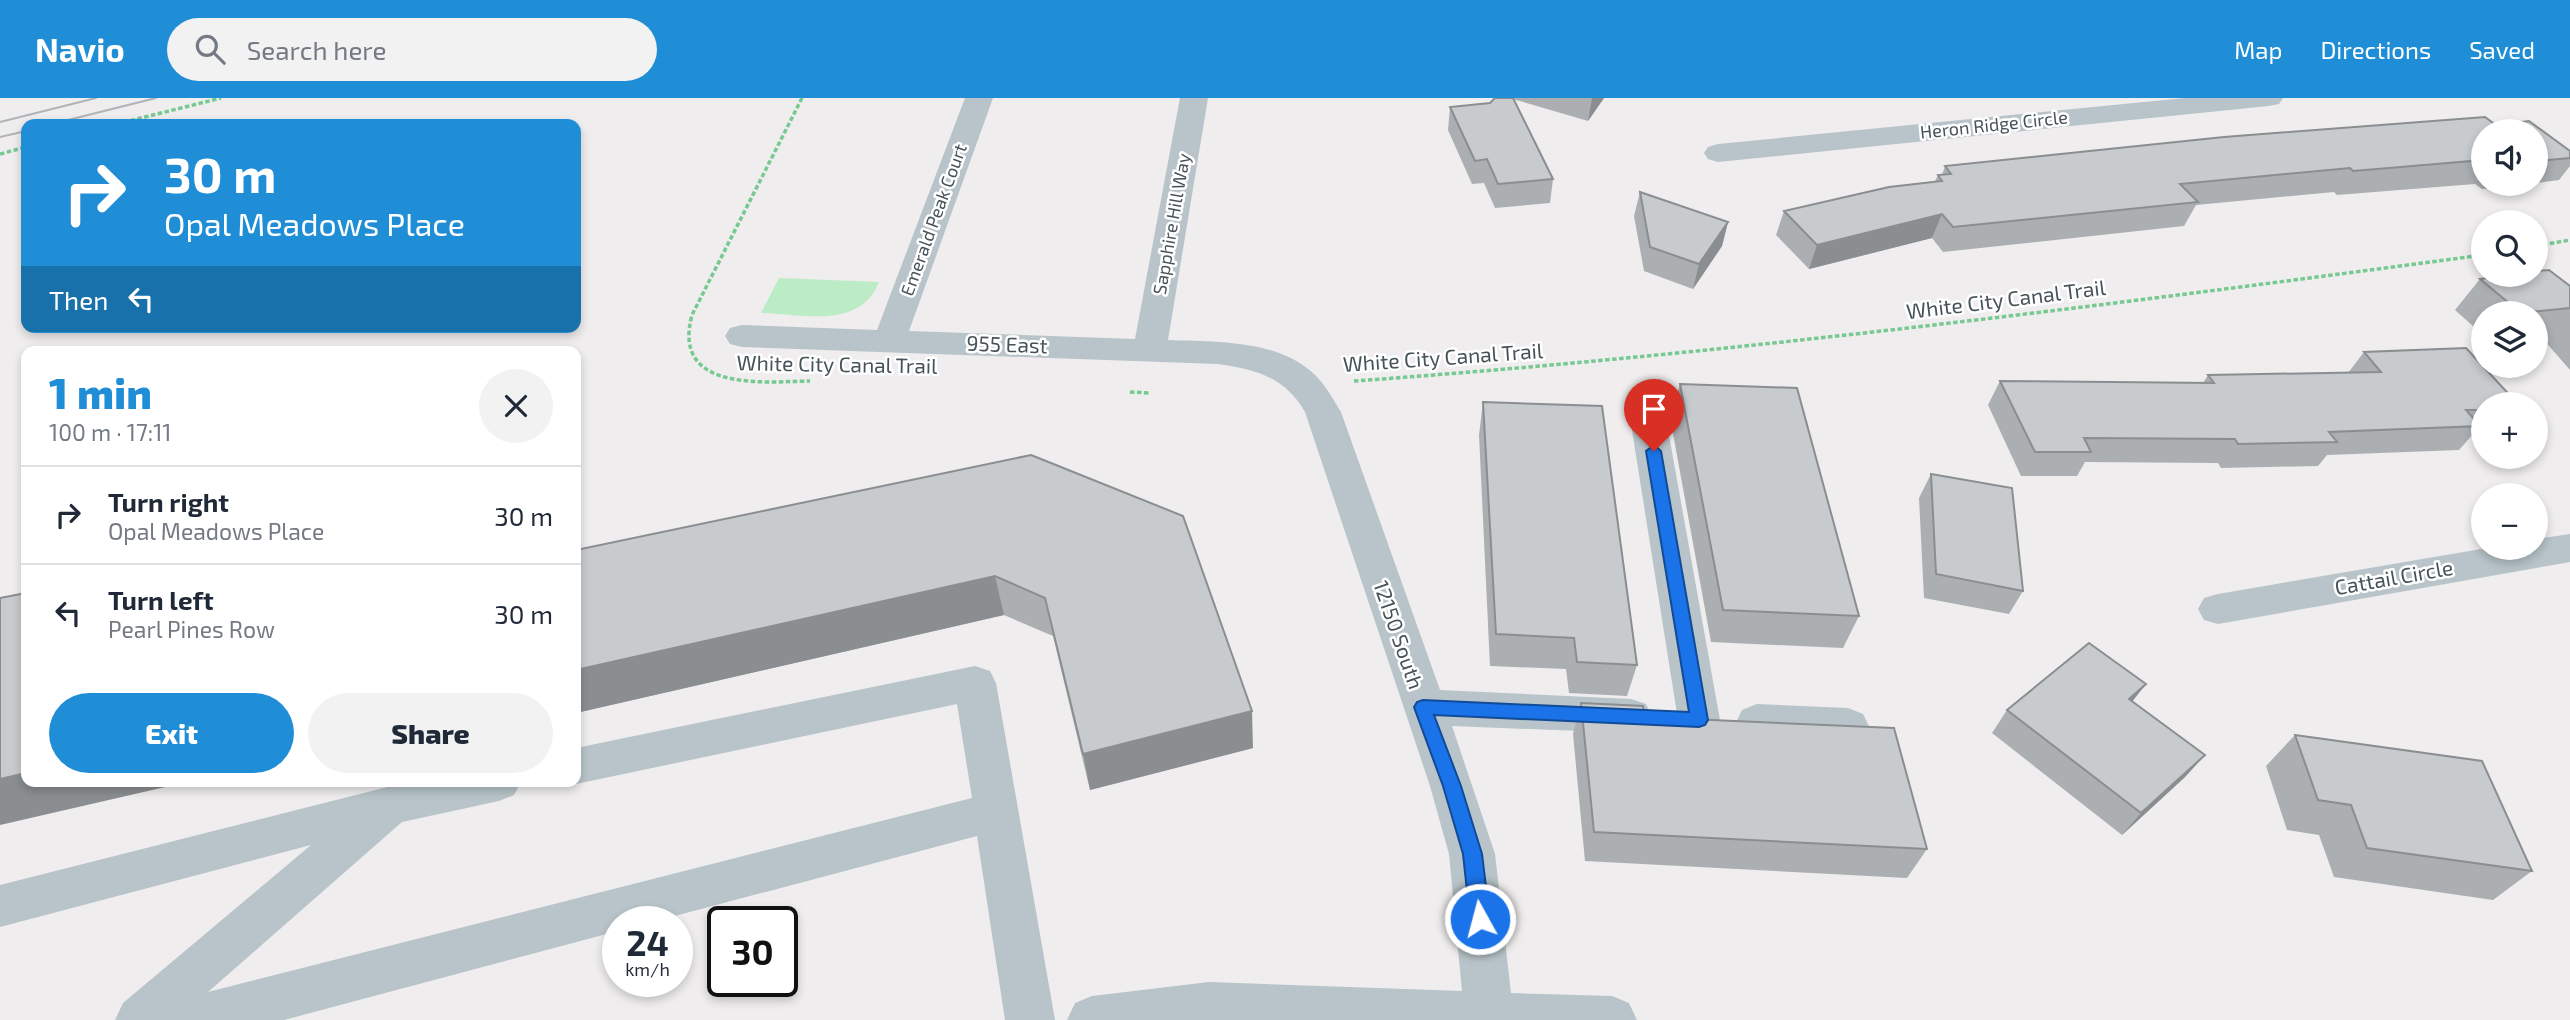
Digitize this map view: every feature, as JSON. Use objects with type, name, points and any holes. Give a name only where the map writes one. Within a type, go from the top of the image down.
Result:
[{"type":"street","name":"Emerald Peak Court","points":[[889,341],[979,98]]},
{"type":"street","name":"Sapphire Hill Way","points":[[1150,349],[1194,98]]},
{"type":"street","name":"Heron Ridge Circle","points":[[1718,153],[2269,98]]},
{"type":"street","name":"955 East","points":[[741,336],[1217,352],[1271,362]]},
{"type":"street","name":"12150 South","points":[[1271,362],[1291,371],[1305,385],[1323,412],[1452,786],[1472,854],[1489,1015]]},
{"type":"street","points":[[1649,424],[1699,720]]},
{"type":"street","name":"Cattail Circle","points":[[2218,609],[2570,548]]},
{"type":"street","points":[[581,765],[975,683],[1030,1020]]},
{"type":"street","points":[[1423,707],[1848,726]]},
{"type":"street","points":[[0,906],[391,794],[454,787]]},
{"type":"street","points":[[140,1020],[391,794]]},
{"type":"street","points":[[194,1020],[996,811]]},
{"type":"street","points":[[1092,1020],[1151,1016],[1209,1006],[1372,1016],[1489,1015],[1612,1020]]},
{"type":"path","points":[[137,119],[221,98]]},
{"type":"path","name":"White City Canal Trail","points":[[802,98],[692,315],[687,327],[687,340],[699,363],[723,377],[739,381],[823,380]]},
{"type":"path","points":[[0,153],[21,148]]},
{"type":"path","points":[[2548,244],[2570,240]]},
{"type":"path","name":"White City Canal Trail","points":[[1305,385],[1536,368],[2169,297],[2471,258]]},
{"type":"path","points":[[1118,391],[1156,393]]},
{"type":"green space","points":[[779,278],[879,282],[870,297],[858,307],[844,313],[812,316],[761,313]]},
{"type":"building","points":[[1495,98],[1513,98],[1553,179],[1498,184],[1487,159],[1475,161],[1450,107],[1490,103]]},
{"type":"building","points":[[2485,117],[2488,119],[2471,119],[2471,161],[2353,171],[2350,168],[2180,184],[2198,202],[1953,227],[1942,214],[1817,245],[1784,211],[1889,187],[1942,181],[1938,175],[1951,174],[1945,166],[2224,137]]},
{"type":"building","points":[[2548,135],[2570,151],[2570,158],[2548,160]]},
{"type":"building","points":[[1640,192],[1728,222],[1699,264],[1650,247]]},
{"type":"building","points":[[2548,270],[2570,286],[2570,308],[2548,310],[2548,301],[2507,301],[2490,287],[2548,287]]},
{"type":"building","points":[[2466,348],[2471,353],[2471,378],[2494,378],[2507,392],[2471,392],[2471,410],[2466,410],[2471,416],[2471,426],[2329,432],[2337,442],[2238,444],[2235,439],[2084,438],[2091,452],[2035,452],[2000,381],[2214,383],[2208,375],[2381,372],[2364,352]]},
{"type":"building","points":[[1680,384],[1797,388],[1859,616],[1723,610]]},
{"type":"building","points":[[1483,402],[1602,406],[1637,665],[1577,662],[1574,638],[1496,634]]},
{"type":"building","points":[[1031,455],[1183,516],[1252,711],[1083,754],[1045,598],[995,576],[581,669],[581,549]]},
{"type":"building","points":[[1931,474],[2012,488],[2023,591],[1936,574]]},
{"type":"building","points":[[21,594],[21,774],[0,779],[0,598]]},
{"type":"building","points":[[2089,643],[2146,684],[2129,699],[2205,755],[2141,813],[2007,710]]},
{"type":"building","points":[[1581,703],[1643,706],[1644,717],[1894,728],[1927,849],[1594,832]]},
{"type":"building","points":[[2295,735],[2482,761],[2532,871],[2367,848],[2351,805],[2318,800]]},
{"type":"tram line","points":[[0,122],[96,98]]},
{"type":"tram line","points":[[72,119],[156,98]]},
{"type":"tram line","points":[[0,137],[21,132]]},
{"type":"route","points":[[1480,919],[1472,854],[1452,786],[1423,707],[1699,720],[1654,451]]}]
